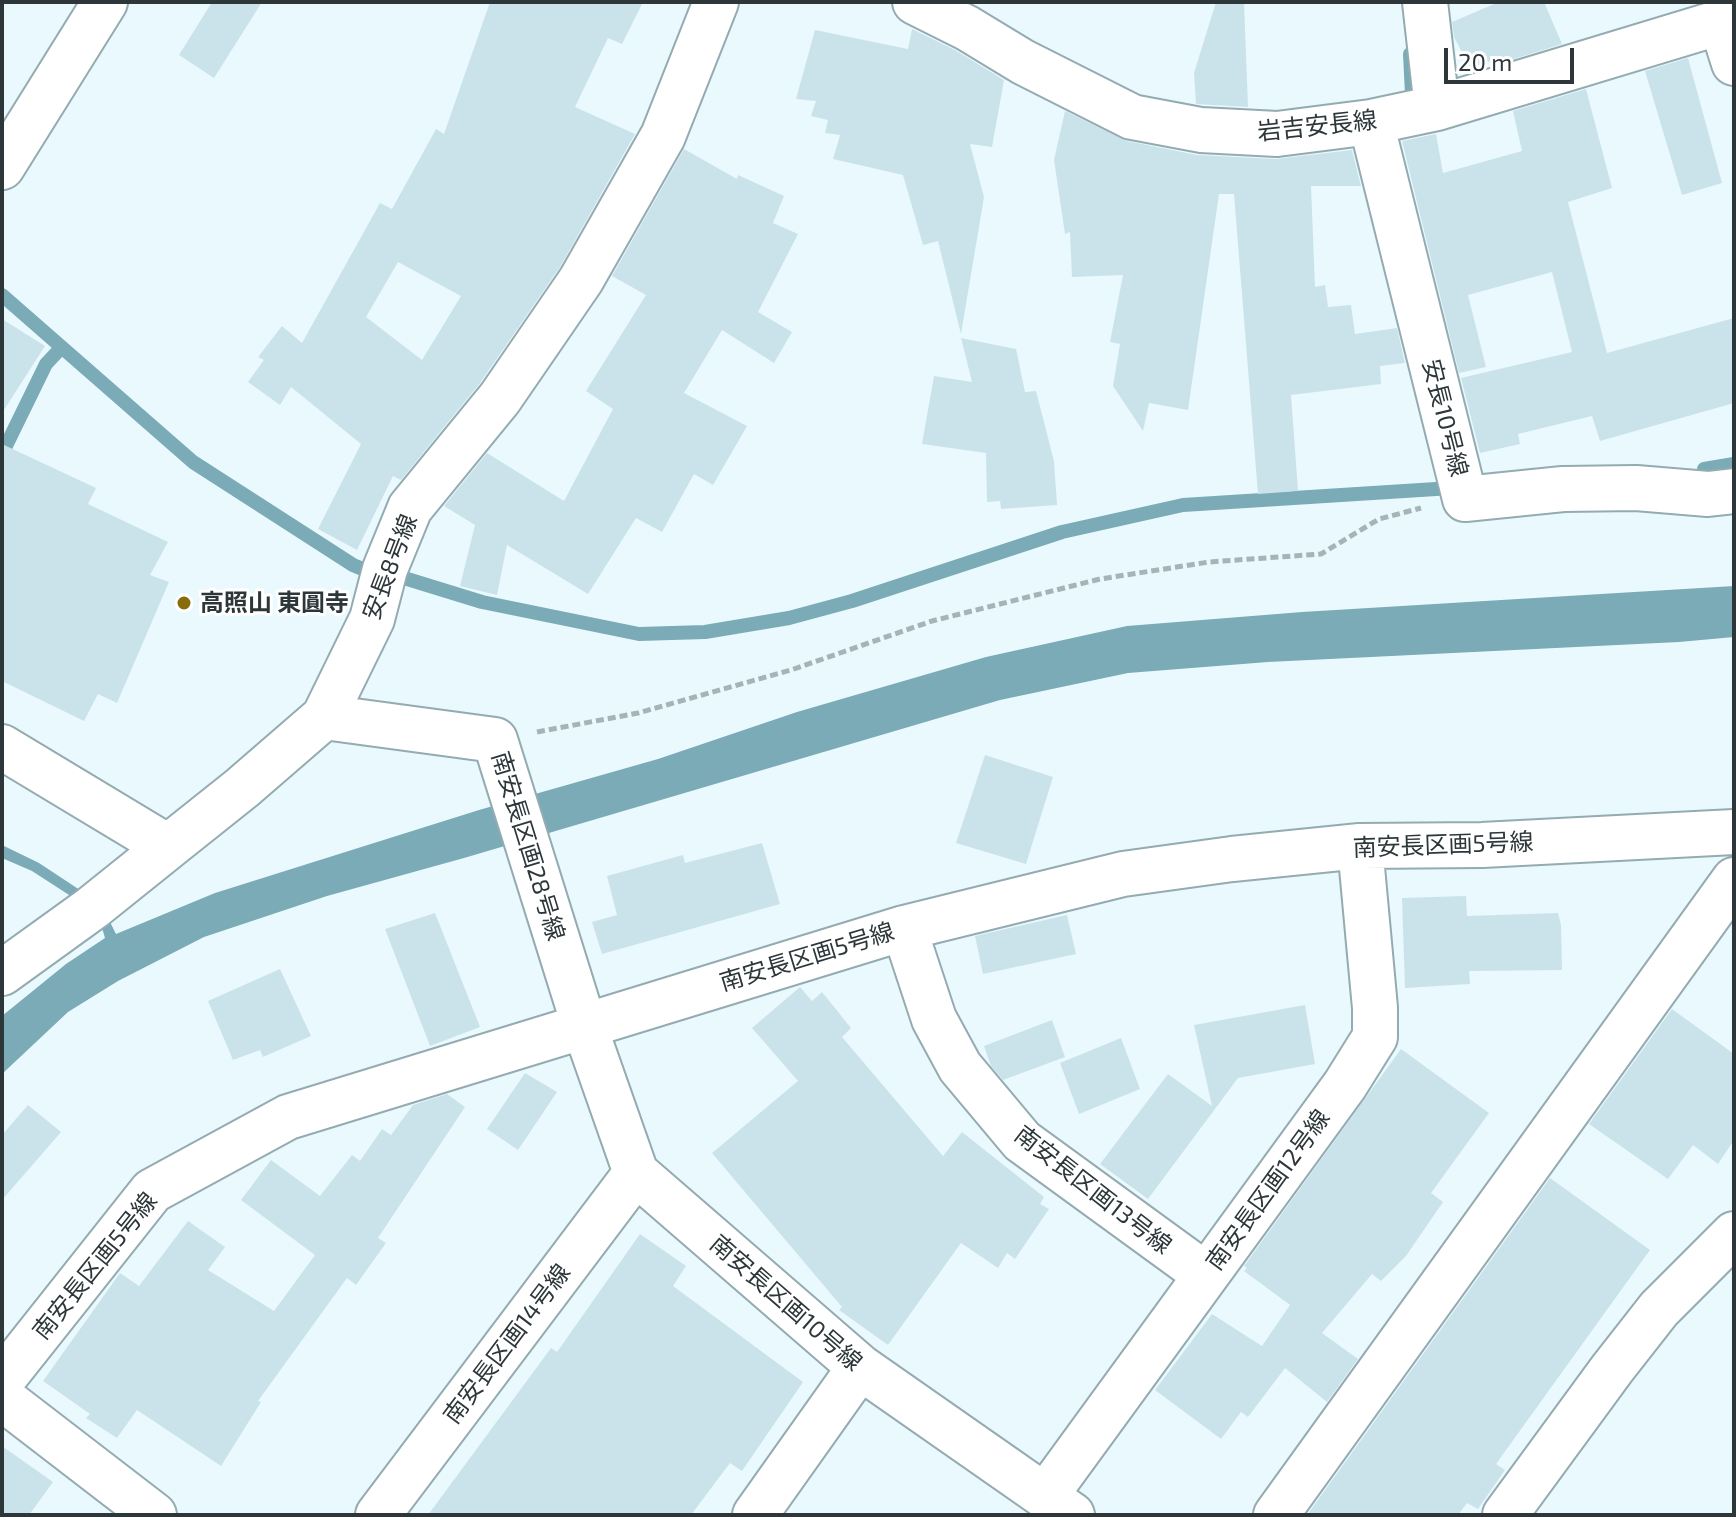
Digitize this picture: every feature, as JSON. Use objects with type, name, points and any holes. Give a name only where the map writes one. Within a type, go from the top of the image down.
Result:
[{"type":"street","points":[[2,167],[105,2]]},
{"type":"street","name":"安長8号線","points":[[2,973],[92,908],[324,717],[372,619],[385,569],[410,508],[500,398],[581,280],[663,136],[716,2]]},
{"type":"street","name":"岩吉安長線","points":[[915,2],[969,15],[1023,62],[1132,117],[1201,130],[1277,134],[1371,122],[1437,108],[1728,20]]},
{"type":"street","points":[[1425,2],[1437,108]]},
{"type":"street","points":[[1728,20],[1734,63]]},
{"type":"street","name":"安長10号線","points":[[1371,122],[1465,499],[1563,489],[1636,488],[1708,494],[1734,491]]},
{"type":"street","name":"南安長区画28号線","points":[[324,717],[495,740],[584,1025]]},
{"type":"street","points":[[2,747],[168,847]]},
{"type":"street","name":"南安長区画5号線","points":[[2,1380],[152,1191],[288,1117],[904,928],[1123,874],[1360,846],[1482,845],[1734,832]]},
{"type":"street","name":"南安長区画12号線","points":[[1059,1505],[1206,1275],[1345,1085],[1375,1037],[1360,846]]},
{"type":"street","points":[[1276,1515],[1734,880]]},
{"type":"street","name":"南安長区画13号線","points":[[904,928],[934,1019],[960,1067],[1022,1141],[1206,1275]]},
{"type":"street","name":"南安長区画10号線","points":[[584,1025],[636,1173],[860,1367],[1059,1505]]},
{"type":"street","name":"南安長区画14号線","points":[[378,1515],[636,1173]]},
{"type":"street","points":[[1505,1515],[1659,1309],[1734,1234]]},
{"type":"street","points":[[755,1515],[860,1367]]},
{"type":"street","points":[[2,1398],[154,1515]]},
{"type":"path","points":[[495,740],[638,713],[791,670],[932,621],[1100,579],[1209,562],[1321,554],[1379,519],[1465,499]]},
{"type":"water","points":[[1734,586],[1734,637],[1268,662],[1128,673],[1000,700],[327,896],[204,937],[118,981],[68,1012],[2,1074],[2,1016],[66,964],[105,938],[100,921],[108,918],[116,934],[215,893],[479,810],[658,759],[797,712],[986,657],[1127,626],[1302,612]]},
{"type":"water","points":[[2,845],[39,863],[92,898],[83,904],[32,871],[2,858]]},
{"type":"building","points":[[212,2],[262,2],[214,78],[179,55]]},
{"type":"building","points":[[490,2],[643,2],[622,44],[608,38],[575,107],[635,134],[560,267],[480,383],[401,480],[393,476],[357,550],[318,529],[361,444],[291,387],[280,405],[248,382],[264,360],[258,357],[282,326],[302,343],[380,203],[392,209],[436,129],[444,134]],"holes":[[[398,262],[461,296],[422,360],[366,317]]]},
{"type":"building","points":[[1216,2],[1244,2],[1248,107],[1196,104],[1194,73]]},
{"type":"building","points":[[1499,2],[1544,2],[1562,44],[1501,63],[1500,58],[1470,68],[1454,37],[1452,22]]},
{"type":"building","points":[[912,29],[955,50],[1004,80],[992,147],[970,144],[984,197],[961,334],[938,241],[923,245],[903,175],[833,159],[840,135],[825,133],[828,120],[811,116],[816,101],[796,99],[815,30],[908,49]]},
{"type":"building","points":[[1688,58],[1722,183],[1682,195],[1645,71]]},
{"type":"building","points":[[1586,89],[1612,188],[1568,202],[1607,353],[1734,318],[1734,403],[1600,441],[1592,416],[1518,434],[1520,444],[1480,453],[1461,378],[1572,352],[1552,272],[1468,295],[1486,367],[1459,373],[1402,141],[1436,134],[1443,173],[1522,151],[1513,111]]},
{"type":"building","points":[[1065,111],[1127,141],[1197,155],[1276,159],[1352,150],[1361,186],[1311,186],[1315,287],[1325,285],[1328,307],[1351,305],[1355,334],[1397,328],[1405,363],[1380,366],[1381,384],[1291,395],[1298,491],[1258,494],[1234,194],[1219,194],[1188,410],[1149,403],[1143,431],[1113,386],[1120,344],[1110,342],[1123,275],[1072,277],[1070,232],[1065,234],[1054,160]]},
{"type":"building","points":[[684,149],[737,179],[738,175],[784,196],[773,223],[798,234],[758,312],[792,332],[774,363],[722,330],[684,393],[747,426],[713,485],[694,474],[662,532],[636,518],[588,594],[507,545],[497,595],[460,586],[475,525],[444,506],[487,453],[564,501],[613,409],[586,391],[646,295],[612,276]]},
{"type":"building","points":[[2,319],[45,346],[2,413]]},
{"type":"building","points":[[961,338],[1016,349],[1025,392],[1036,391],[1054,461],[1057,505],[1001,509],[1000,501],[987,502],[986,453],[922,444],[934,376],[972,382]]},
{"type":"building","points":[[2,444],[96,488],[88,504],[168,542],[150,575],[169,582],[117,703],[98,694],[84,721],[2,681]]},
{"type":"building","points":[[985,755],[1053,777],[1026,864],[956,843]]},
{"type":"building","points":[[762,843],[780,904],[602,954],[592,922],[617,915],[607,876],[683,855],[685,863]]},
{"type":"building","points":[[1466,896],[1467,916],[1558,913],[1562,970],[1469,971],[1470,984],[1405,988],[1402,898]]},
{"type":"building","points":[[435,913],[480,1027],[430,1046],[385,929]]},
{"type":"building","points":[[1067,915],[1076,954],[983,974],[975,936]]},
{"type":"building","points":[[280,969],[311,1036],[263,1057],[260,1050],[233,1060],[208,1001]]},
{"type":"building","points":[[800,987],[812,1001],[822,992],[851,1028],[842,1037],[943,1156],[962,1132],[1044,1197],[1040,1204],[1049,1209],[1015,1259],[1007,1253],[998,1268],[961,1243],[888,1345],[839,1310],[842,1307],[712,1153],[798,1081],[752,1028]]},
{"type":"building","points":[[1305,1005],[1315,1064],[1238,1078],[1148,1199],[1100,1164],[1168,1074],[1212,1106],[1194,1025]]},
{"type":"building","points":[[1672,1009],[1734,1054],[1734,1140],[1718,1164],[1693,1145],[1668,1179],[1589,1124]]},
{"type":"building","points":[[1052,1020],[1065,1057],[1003,1080],[991,1066],[984,1046]]},
{"type":"building","points":[[1121,1038],[1140,1089],[1079,1114],[1060,1063]]},
{"type":"building","points":[[1401,1049],[1489,1113],[1431,1193],[1443,1202],[1406,1256],[1381,1281],[1372,1274],[1322,1333],[1358,1359],[1327,1402],[1285,1368],[1248,1417],[1241,1412],[1221,1439],[1155,1390],[1212,1314],[1262,1346],[1290,1305],[1244,1271],[1247,1268],[1244,1266]]},
{"type":"building","points":[[525,1073],[557,1092],[518,1150],[487,1129]]},
{"type":"building","points":[[447,1094],[465,1107],[378,1238],[386,1243],[356,1285],[347,1278],[258,1401],[261,1402],[221,1466],[137,1410],[117,1438],[86,1418],[90,1414],[43,1381],[120,1273],[139,1286],[188,1221],[225,1247],[208,1270],[274,1311],[315,1255],[241,1200],[271,1160],[320,1196],[352,1155],[360,1161],[382,1129],[391,1135],[413,1105]]},
{"type":"building","points":[[28,1105],[61,1132],[2,1200],[2,1135]]},
{"type":"building","points":[[1550,1178],[1650,1250],[1496,1464],[1505,1470],[1478,1509],[1467,1503],[1458,1515],[1307,1515]]},
{"type":"building","points":[[640,1234],[686,1266],[673,1286],[803,1382],[742,1471],[730,1463],[691,1515],[428,1515],[551,1348],[557,1352]]},
{"type":"building","points":[[2,1446],[53,1482],[29,1515],[2,1515]]},
{"type":"waterway","points":[[1399,100],[1408,99],[1412,94],[1410,54]]},
{"type":"waterway","points":[[2,295],[193,462],[353,565],[372,573]]},
{"type":"waterway","points":[[2,454],[46,364],[61,348]]},
{"type":"waterway","points":[[1704,469],[1734,464]]},
{"type":"waterway","points":[[391,574],[482,602],[639,634],[705,632],[789,618],[852,601],[1062,532],[1183,505],[1452,488]]},
{"type":"place","name":"高照山 東圓寺","points":[[184,603]]}]
